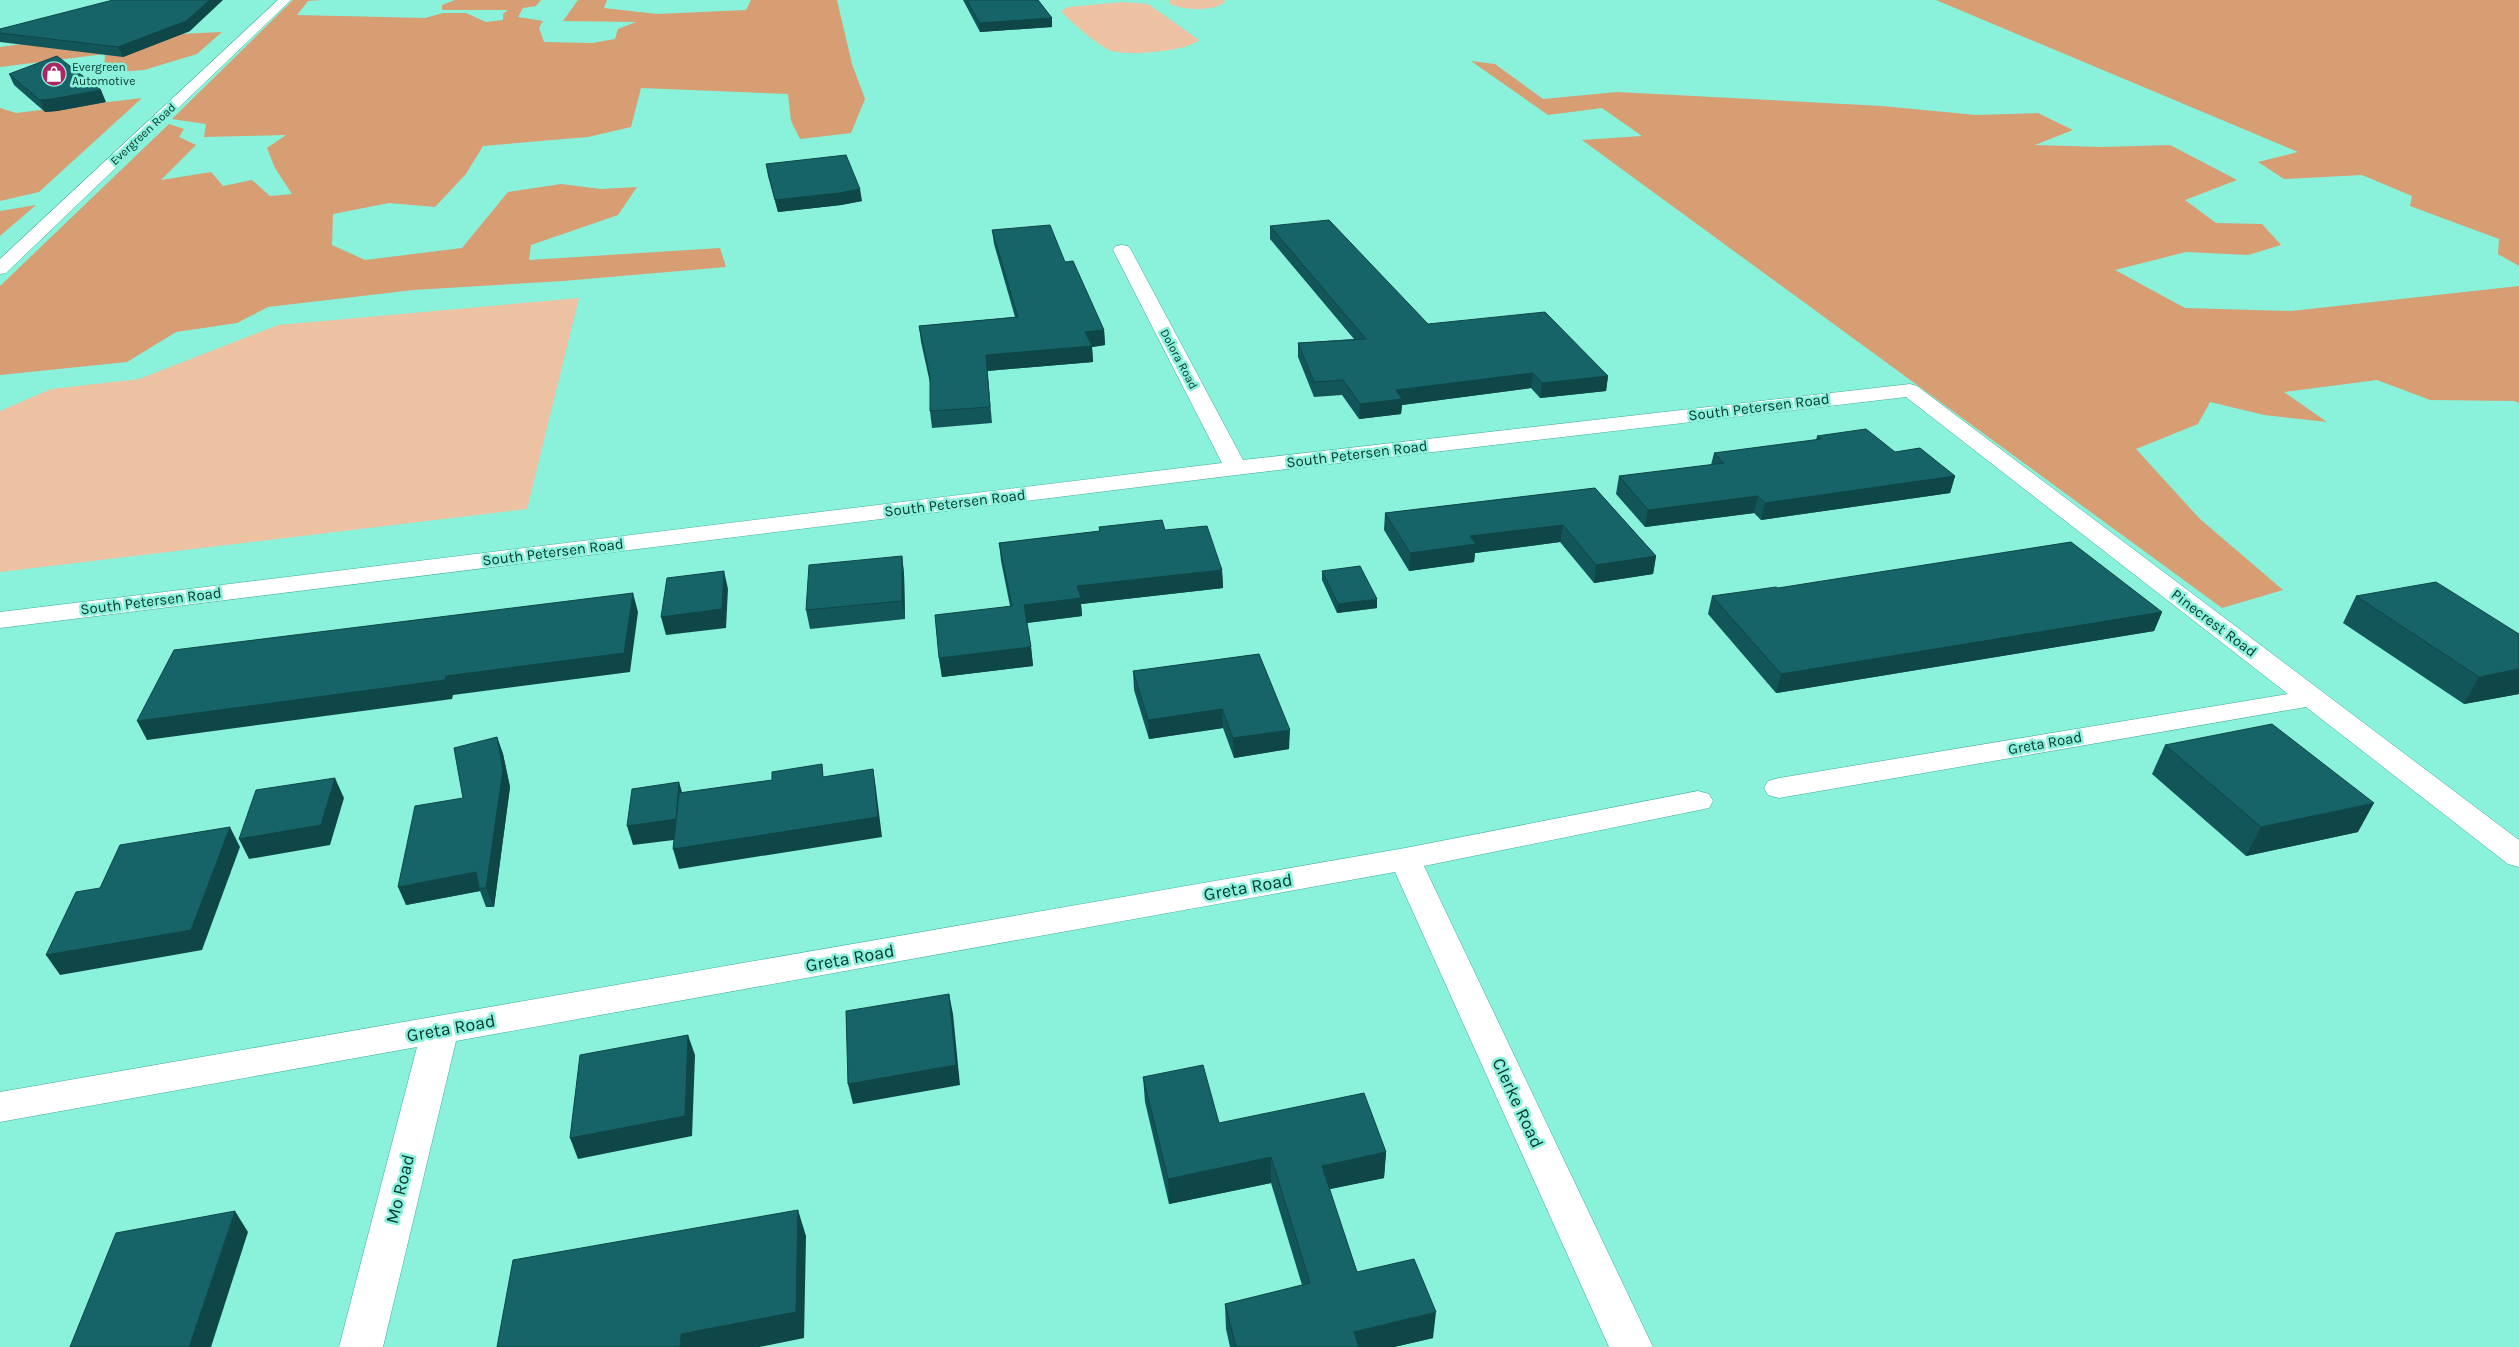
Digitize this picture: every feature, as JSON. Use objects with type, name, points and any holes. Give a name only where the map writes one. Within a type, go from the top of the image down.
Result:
[{"type":"street","name":"Evergreen Road","points":[[0,269],[285,0]]},
{"type":"street","name":"Dolora Road","points":[[1122,250],[1236,468]]},
{"type":"street","name":"South Petersen Road","points":[[0,620],[1236,468],[1910,390]]},
{"type":"street","name":"Pinecrest Road","points":[[1910,390],[2519,856]]},
{"type":"street","name":"Greta Road","points":[[1779,788],[2312,698]]},
{"type":"street","name":"Greta Road","points":[[0,1107],[1404,859],[1698,801]]},
{"type":"street","name":"Clerke Road","points":[[1404,859],[1631,1347]]},
{"type":"street","name":"Mo Road","points":[[361,1347],[440,1030]]},
{"type":"shaded area","points":[[293,0],[322,0],[308,1],[297,15],[425,18],[443,13],[466,13],[486,22],[503,20],[503,14],[508,10],[442,10],[442,5],[455,0],[541,0],[536,6],[523,8],[518,17],[543,21],[539,28],[544,42],[592,43],[615,39],[618,29],[636,22],[563,21],[578,0],[607,0],[604,8],[657,14],[746,10],[751,0],[837,0],[852,64],[865,99],[851,133],[800,139],[791,121],[788,94],[641,88],[631,127],[588,137],[483,146],[466,174],[435,207],[389,203],[333,214],[332,245],[365,260],[462,248],[508,192],[561,184],[601,189],[637,187],[618,215],[531,245],[529,260],[720,248],[726,267],[563,281],[413,290],[268,307],[237,323],[176,332],[127,362],[0,375],[0,286],[169,124],[184,129],[179,137],[196,145],[161,180],[211,172],[223,186],[252,180],[270,196],[292,194],[275,168],[267,148],[286,135],[204,137],[206,124],[172,119]]},
{"type":"shaded area","points":[[1169,0],[1224,0],[1225,2],[1206,9],[1190,9],[1170,4]]},
{"type":"shaded area","points":[[1936,0],[2519,0],[2519,266],[2498,254],[2499,239],[2410,206],[2412,196],[2362,175],[2284,179],[2258,162],[2298,152]]},
{"type":"shaded area","points":[[1123,2],[1148,4],[1199,40],[1193,44],[1170,50],[1141,53],[1117,52],[1097,43],[1061,11],[1068,7]]},
{"type":"shaded area","points":[[222,32],[197,54],[144,70],[104,73],[105,54],[0,67],[0,47],[50,40]]},
{"type":"shaded area","points":[[1471,61],[1495,64],[1543,99],[1617,92],[1882,106],[1976,115],[2038,113],[2073,130],[2035,145],[2103,147],[2170,145],[2237,180],[2185,200],[2216,223],[2262,224],[2281,245],[2248,255],[2186,252],[2115,270],[2185,308],[2291,311],[2519,286],[2519,403],[2514,401],[2430,400],[2377,380],[2284,392],[2327,422],[2264,415],[2210,402],[2198,424],[2136,449],[2200,519],[2283,590],[2222,608],[1582,140],[1642,136],[1602,108],[1548,115]]},
{"type":"shaded area","points":[[142,98],[39,192],[0,201],[0,108],[16,113]]},
{"type":"shaded area","points":[[36,205],[0,236],[0,211]]},
{"type":"shaded area","points":[[579,298],[527,509],[0,572],[0,411],[51,389],[139,379],[278,325]]},
{"type":"building","points":[[113,0],[210,0],[186,21],[118,47],[0,33],[0,29]]},
{"type":"building","points":[[967,0],[1038,0],[1052,18],[979,23]]},
{"type":"building","points":[[57,56],[101,90],[40,100],[9,74]]},
{"type":"building","points":[[846,155],[860,189],[775,200],[766,164]]},
{"type":"building","points":[[1329,220],[1428,324],[1545,312],[1608,376],[1542,383],[1533,373],[1396,390],[1402,399],[1360,404],[1343,380],[1314,382],[1298,343],[1366,339],[1270,226]]},
{"type":"building","points":[[1050,225],[1065,262],[1073,261],[1104,330],[1085,332],[1092,346],[986,355],[990,407],[930,411],[930,377],[919,326],[1018,317],[992,230]]},
{"type":"building","points":[[1866,429],[1895,452],[1920,448],[1955,476],[1765,503],[1758,496],[1648,510],[1619,476],[1724,463],[1714,453],[1821,439],[1817,436]]},
{"type":"building","points":[[1595,488],[1656,556],[1596,565],[1563,525],[1470,536],[1476,544],[1410,553],[1385,513]]},
{"type":"building","points":[[1162,520],[1165,530],[1207,526],[1222,570],[1077,586],[1081,598],[1024,605],[1031,647],[939,658],[935,615],[1012,606],[999,543],[1100,531],[1099,527]]},
{"type":"building","points":[[2071,542],[2162,612],[1781,674],[1712,596],[1778,588]]},
{"type":"building","points":[[902,556],[902,601],[806,610],[809,565]]},
{"type":"building","points":[[1360,566],[1377,599],[1338,604],[1322,571]]},
{"type":"building","points":[[724,571],[722,609],[661,617],[667,578]]},
{"type":"building","points":[[2436,582],[2519,634],[2519,669],[2479,677],[2356,596]]},
{"type":"building","points":[[633,593],[624,653],[446,676],[445,680],[137,721],[174,650]]},
{"type":"building","points":[[1259,654],[1290,730],[1233,738],[1222,709],[1148,720],[1133,671]]},
{"type":"building","points":[[2272,724],[2374,803],[2261,827],[2165,745]]},
{"type":"building","points":[[497,737],[503,770],[486,888],[479,888],[476,872],[398,887],[415,806],[463,798],[454,748]]},
{"type":"building","points":[[822,764],[823,777],[873,769],[878,817],[673,849],[679,793],[772,780],[772,772]]},
{"type":"building","points":[[335,778],[321,825],[239,839],[256,790]]},
{"type":"building","points":[[679,782],[676,819],[627,826],[632,789]]},
{"type":"building","points":[[230,827],[191,930],[46,955],[76,892],[100,888],[120,845]]},
{"type":"building","points":[[949,994],[956,1065],[848,1084],[846,1011]]},
{"type":"building","points":[[688,1035],[685,1116],[570,1138],[580,1055]]},
{"type":"building","points":[[1203,1065],[1219,1123],[1364,1093],[1386,1152],[1322,1166],[1357,1272],[1414,1259],[1436,1312],[1354,1332],[1359,1347],[1236,1347],[1225,1304],[1310,1283],[1271,1157],[1168,1179],[1143,1077]]},
{"type":"building","points":[[798,1210],[796,1312],[681,1334],[680,1347],[497,1347],[513,1260]]},
{"type":"building","points":[[235,1211],[189,1347],[70,1347],[116,1233]]},
{"type":"place","name":"Evergreen Automotive","points":[[54,74]]}]
